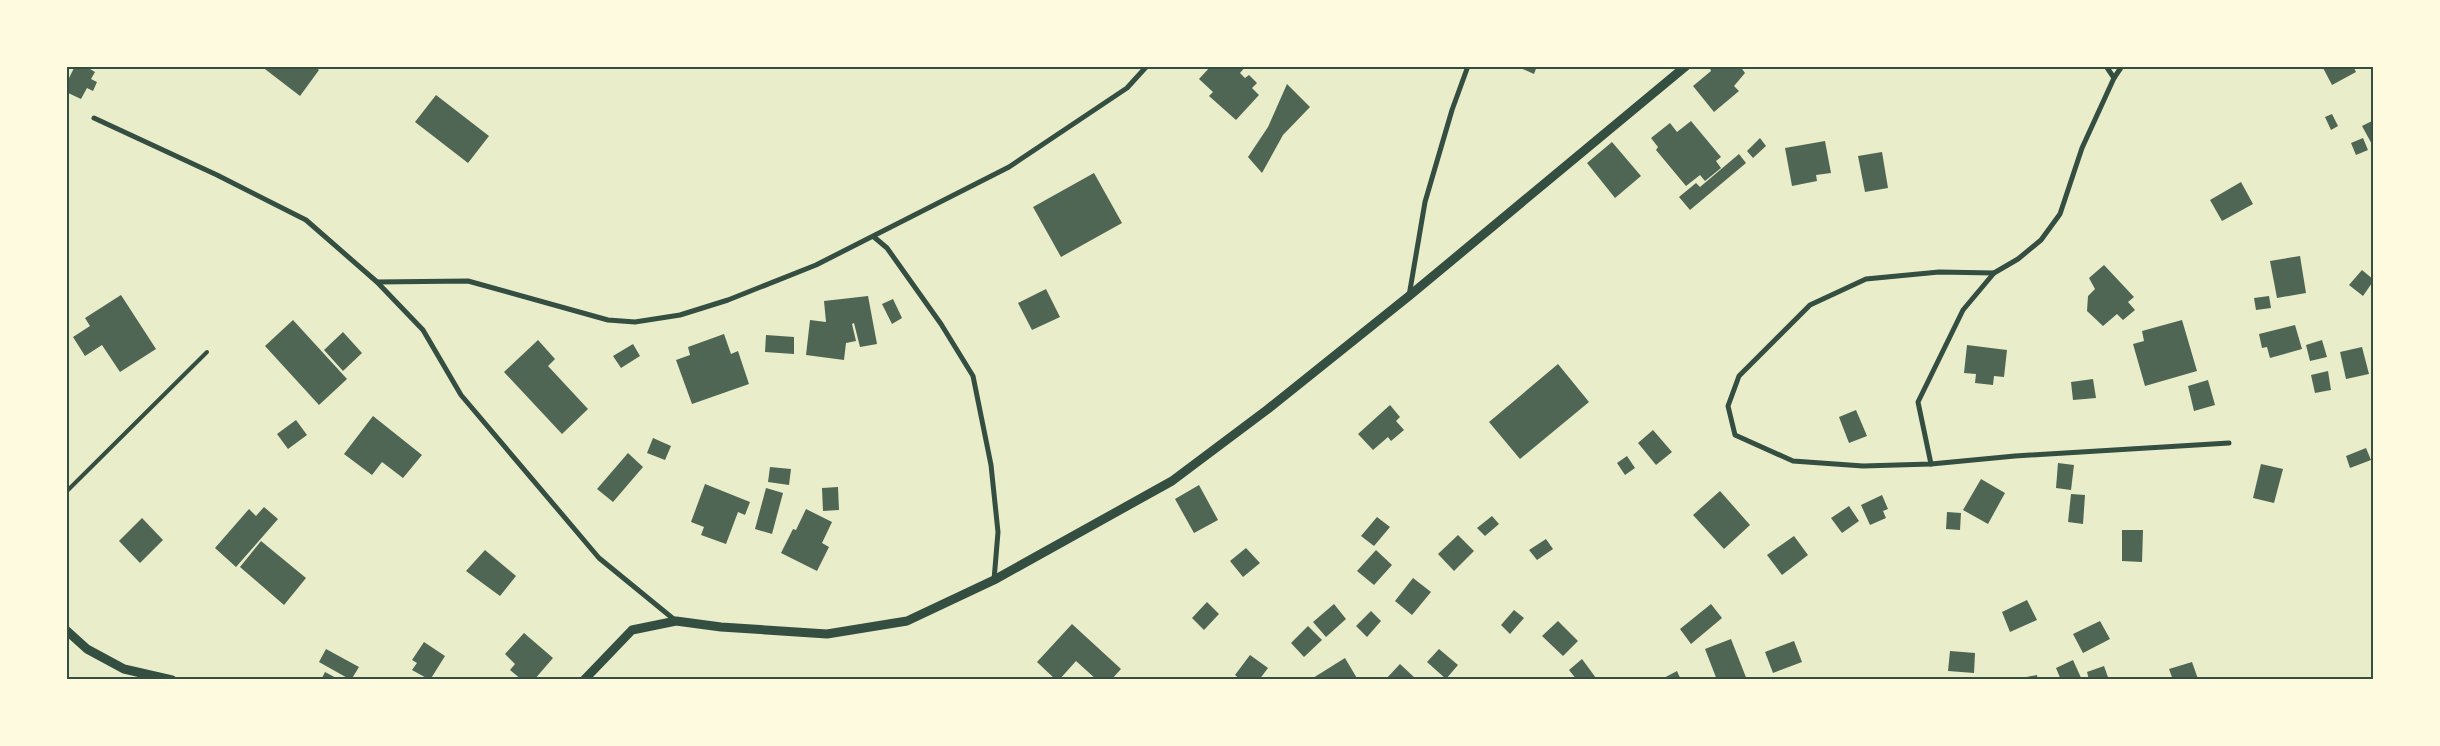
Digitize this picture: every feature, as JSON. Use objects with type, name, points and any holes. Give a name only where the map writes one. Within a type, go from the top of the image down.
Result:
[{"type":"street","points":[[378,282],[468,281],[608,320],[635,322],[680,315],[728,300],[816,266],[1009,167],[1127,88],[1147,66]]},
{"type":"street","points":[[1409,296],[1425,202],[1452,110],[1468,66]]},
{"type":"street","points":[[584,680],[632,630],[676,621],[721,627],[828,634],[907,621],[994,580],[1172,481],[1268,409],[1409,296],[1686,66]]},
{"type":"street","points":[[2106,66],[2114,78]]},
{"type":"street","points":[[1931,464],[1918,402],[1963,310],[1994,273],[2018,259],[2042,240],[2060,214],[2082,148],[2114,78],[2122,66]]},
{"type":"street","points":[[94,118],[217,175],[306,220],[378,282],[423,330],[461,395],[599,558],[676,621]]},
{"type":"street","points":[[874,237],[887,248],[941,324],[973,376],[990,465],[998,532],[994,580]]},
{"type":"street","points":[[1994,273],[1939,272],[1866,279],[1810,305],[1739,376],[1728,406],[1735,435],[1794,462],[1863,466],[1931,464],[2015,456],[2229,443]]},
{"type":"street","points":[[66,630],[87,649],[124,669],[172,680]]},
{"type":"lane","points":[[66,492],[206,352]]},
{"type":"building","points":[[75,66],[85,66],[95,72],[91,79],[97,82],[93,91],[87,88],[81,99],[66,92],[66,84]]},
{"type":"building","points":[[261,66],[314,66],[319,70],[300,96]]},
{"type":"building","points":[[1211,66],[1246,66],[1240,73],[1245,78],[1249,75],[1257,83],[1252,88],[1259,95],[1236,120],[1209,96],[1213,92],[1199,79]]},
{"type":"building","points":[[1516,66],[1537,66],[1534,74]]},
{"type":"building","points":[[1709,66],[1740,66],[1745,73],[1734,86],[1739,91],[1714,112],[1693,86],[1711,71]]},
{"type":"building","points":[[2322,66],[2353,66],[2356,72],[2332,85]]},
{"type":"building","points":[[1287,84],[1310,107],[1283,135],[1262,173],[1248,157],[1268,127]]},
{"type":"building","points":[[436,95],[489,136],[468,163],[415,122]]},
{"type":"building","points":[[2332,114],[2338,126],[2331,130],[2325,117]]},
{"type":"building","points":[[2374,120],[2374,148],[2362,126]]},
{"type":"building","points":[[1691,121],[1721,157],[1716,161],[1721,168],[1705,181],[1700,175],[1686,186],[1656,150],[1658,147],[1651,138],[1670,123],[1677,132]]},
{"type":"building","points":[[1760,138],[1766,146],[1753,158],[1747,151]]},
{"type":"building","points":[[2363,138],[2368,150],[2356,155],[2351,143]]},
{"type":"building","points":[[1825,141],[1831,173],[1816,175],[1817,181],[1792,186],[1785,148]]},
{"type":"building","points":[[1612,142],[1641,176],[1615,198],[1587,163]]},
{"type":"building","points":[[1882,152],[1888,188],[1865,192],[1858,156]]},
{"type":"building","points":[[1739,154],[1746,163],[1690,210],[1679,197],[1696,183],[1700,187]]},
{"type":"building","points":[[1094,173],[1122,223],[1061,257],[1033,207]]},
{"type":"building","points":[[2241,182],[2253,204],[2222,221],[2210,200]]},
{"type":"building","points":[[2300,256],[2306,293],[2277,298],[2270,261]]},
{"type":"building","points":[[2104,265],[2134,297],[2128,302],[2135,310],[2123,320],[2117,314],[2103,326],[2087,311],[2088,296],[2095,289],[2089,278]]},
{"type":"building","points":[[2362,270],[2374,280],[2363,296],[2349,285]]},
{"type":"building","points":[[1046,289],[1060,317],[1032,330],[1018,303]]},
{"type":"building","points":[[121,295],[156,349],[120,372],[102,345],[85,356],[73,337],[90,326],[85,318]]},
{"type":"building","points":[[868,296],[877,344],[860,347],[854,323],[852,324],[856,341],[846,343],[844,360],[806,355],[810,320],[826,322],[824,301]]},
{"type":"building","points":[[2269,296],[2271,308],[2256,310],[2254,298]]},
{"type":"building","points":[[893,299],[902,318],[892,324],[882,304]]},
{"type":"building","points":[[293,320],[347,379],[319,405],[265,346]]},
{"type":"building","points":[[2182,320],[2197,371],[2145,386],[2133,344],[2144,341],[2142,331]]},
{"type":"building","points":[[2295,325],[2302,349],[2270,358],[2267,347],[2262,348],[2259,334]]},
{"type":"building","points":[[343,332],[362,353],[343,371],[324,350]]},
{"type":"building","points":[[724,334],[731,354],[738,351],[749,384],[692,404],[676,360],[690,355],[688,347]]},
{"type":"building","points":[[766,335],[794,337],[794,354],[765,352]]},
{"type":"building","points":[[538,340],[555,359],[548,366],[588,409],[562,434],[504,372]]},
{"type":"building","points":[[2322,340],[2327,357],[2310,361],[2306,345]]},
{"type":"building","points":[[633,344],[640,356],[621,368],[613,356]]},
{"type":"building","points":[[1967,345],[2007,350],[2004,377],[1994,376],[1993,385],[1975,383],[1976,374],[1964,373]]},
{"type":"building","points":[[2362,347],[2369,374],[2346,379],[2340,352]]},
{"type":"building","points":[[1558,364],[1589,402],[1520,459],[1489,422]]},
{"type":"building","points":[[2328,371],[2331,390],[2315,393],[2311,375]]},
{"type":"building","points":[[2093,379],[2096,398],[2073,400],[2071,382]]},
{"type":"building","points":[[2208,380],[2215,405],[2194,411],[2188,386]]},
{"type":"building","points":[[1390,405],[1400,417],[1396,421],[1404,430],[1391,441],[1388,437],[1373,450],[1358,434]]},
{"type":"building","points":[[1856,410],[1867,436],[1849,443],[1839,417]]},
{"type":"building","points":[[373,416],[422,455],[403,478],[382,462],[372,475],[344,454]]},
{"type":"building","points":[[296,420],[307,435],[288,449],[277,434]]},
{"type":"building","points":[[1653,430],[1672,452],[1656,465],[1638,443]]},
{"type":"building","points":[[653,438],[671,446],[665,460],[647,453]]},
{"type":"building","points":[[2366,448],[2371,460],[2350,468],[2346,456]]},
{"type":"building","points":[[628,453],[643,467],[613,502],[597,489]]},
{"type":"building","points":[[1627,456],[1635,468],[1625,475],[1617,463]]},
{"type":"building","points":[[2058,463],[2074,465],[2071,490],[2056,488]]},
{"type":"building","points":[[2261,464],[2283,469],[2274,503],[2253,498]]},
{"type":"building","points":[[770,467],[791,469],[789,485],[768,482]]},
{"type":"building","points":[[1981,479],[2005,493],[1988,524],[1963,510]]},
{"type":"building","points":[[705,484],[750,502],[745,515],[738,512],[726,544],[701,535],[704,527],[691,522]]},
{"type":"building","points":[[1199,485],[1218,520],[1194,533],[1175,499]]},
{"type":"building","points":[[838,487],[839,510],[823,511],[822,488]]},
{"type":"building","points":[[766,488],[783,493],[772,534],[755,529]]},
{"type":"building","points":[[1720,491],[1750,525],[1724,549],[1693,515]]},
{"type":"building","points":[[2071,494],[2085,495],[2083,524],[2068,522]]},
{"type":"building","points":[[1882,495],[1888,509],[1883,511],[1886,518],[1870,525],[1861,505]]},
{"type":"building","points":[[1849,506],[1859,521],[1842,533],[1831,518]]},
{"type":"building","points":[[264,507],[278,519],[236,567],[215,548],[249,509],[256,516]]},
{"type":"building","points":[[806,509],[832,522],[822,543],[829,547],[817,571],[781,553],[793,529],[796,530]]},
{"type":"building","points":[[1947,512],[1961,513],[1960,530],[1946,529]]},
{"type":"building","points":[[1492,516],[1499,524],[1485,536],[1477,528]]},
{"type":"building","points":[[1377,517],[1390,527],[1374,546],[1361,536]]},
{"type":"building","points":[[142,518],[163,540],[140,563],[119,541]]},
{"type":"building","points":[[2122,530],[2143,530],[2142,562],[2122,561]]},
{"type":"building","points":[[1458,535],[1474,551],[1454,571],[1438,554]]},
{"type":"building","points":[[1794,536],[1808,555],[1782,575],[1767,555]]},
{"type":"building","points":[[1546,539],[1553,549],[1537,560],[1529,550]]},
{"type":"building","points":[[261,541],[306,578],[284,605],[240,567]]},
{"type":"building","points":[[1246,548],[1260,563],[1243,577],[1230,561]]},
{"type":"building","points":[[485,550],[516,576],[500,596],[466,571]]},
{"type":"building","points":[[1376,550],[1392,565],[1374,585],[1357,571]]},
{"type":"building","points":[[1413,578],[1431,592],[1412,615],[1395,601]]},
{"type":"building","points":[[2027,600],[2037,620],[2010,632],[2002,612]]},
{"type":"building","points":[[1207,602],[1219,614],[1204,630],[1192,618]]},
{"type":"building","points":[[1334,604],[1346,619],[1326,637],[1313,622]]},
{"type":"building","points":[[1711,604],[1722,618],[1691,644],[1680,629]]},
{"type":"building","points":[[1514,610],[1524,618],[1510,634],[1501,625]]},
{"type":"building","points":[[1371,611],[1381,621],[1367,637],[1356,626]]},
{"type":"building","points":[[1558,621],[1578,641],[1563,656],[1542,636]]},
{"type":"building","points":[[2100,621],[2110,639],[2083,653],[2073,634]]},
{"type":"building","points":[[1072,624],[1121,669],[1111,680],[1097,680],[1076,661],[1059,680],[1056,680],[1037,662]]},
{"type":"building","points":[[1308,626],[1322,640],[1304,657],[1291,643]]},
{"type":"building","points":[[524,633],[553,658],[534,680],[522,680],[510,670],[515,664],[505,654]]},
{"type":"building","points":[[1731,639],[1747,680],[1717,680],[1705,649]]},
{"type":"building","points":[[1794,641],[1802,662],[1773,673],[1765,652]]},
{"type":"building","points":[[424,642],[445,656],[430,680],[412,670],[417,663],[412,660]]},
{"type":"building","points":[[326,649],[359,667],[351,680],[319,662]]},
{"type":"building","points":[[1439,649],[1458,665],[1446,679],[1427,662]]},
{"type":"building","points":[[1950,651],[1975,653],[1974,673],[1948,671]]},
{"type":"building","points":[[1250,655],[1268,668],[1259,680],[1241,680],[1235,675]]},
{"type":"building","points":[[1345,658],[1358,680],[1314,680],[1313,678]]},
{"type":"building","points":[[1582,659],[1596,678],[1594,680],[1577,680],[1569,670]]},
{"type":"building","points":[[2073,660],[2082,680],[2061,680],[2056,668]]},
{"type":"building","points":[[2192,662],[2198,679],[2173,680],[2169,669]]},
{"type":"building","points":[[1400,664],[1415,678],[1413,680],[1385,680]]},
{"type":"building","points":[[2104,666],[2109,680],[2089,680],[2087,672]]},
{"type":"building","points":[[1677,671],[1681,680],[1660,680]]},
{"type":"building","points":[[325,672],[340,680],[321,680]]},
{"type":"building","points":[[2037,675],[2038,680],[2016,679]]}]
